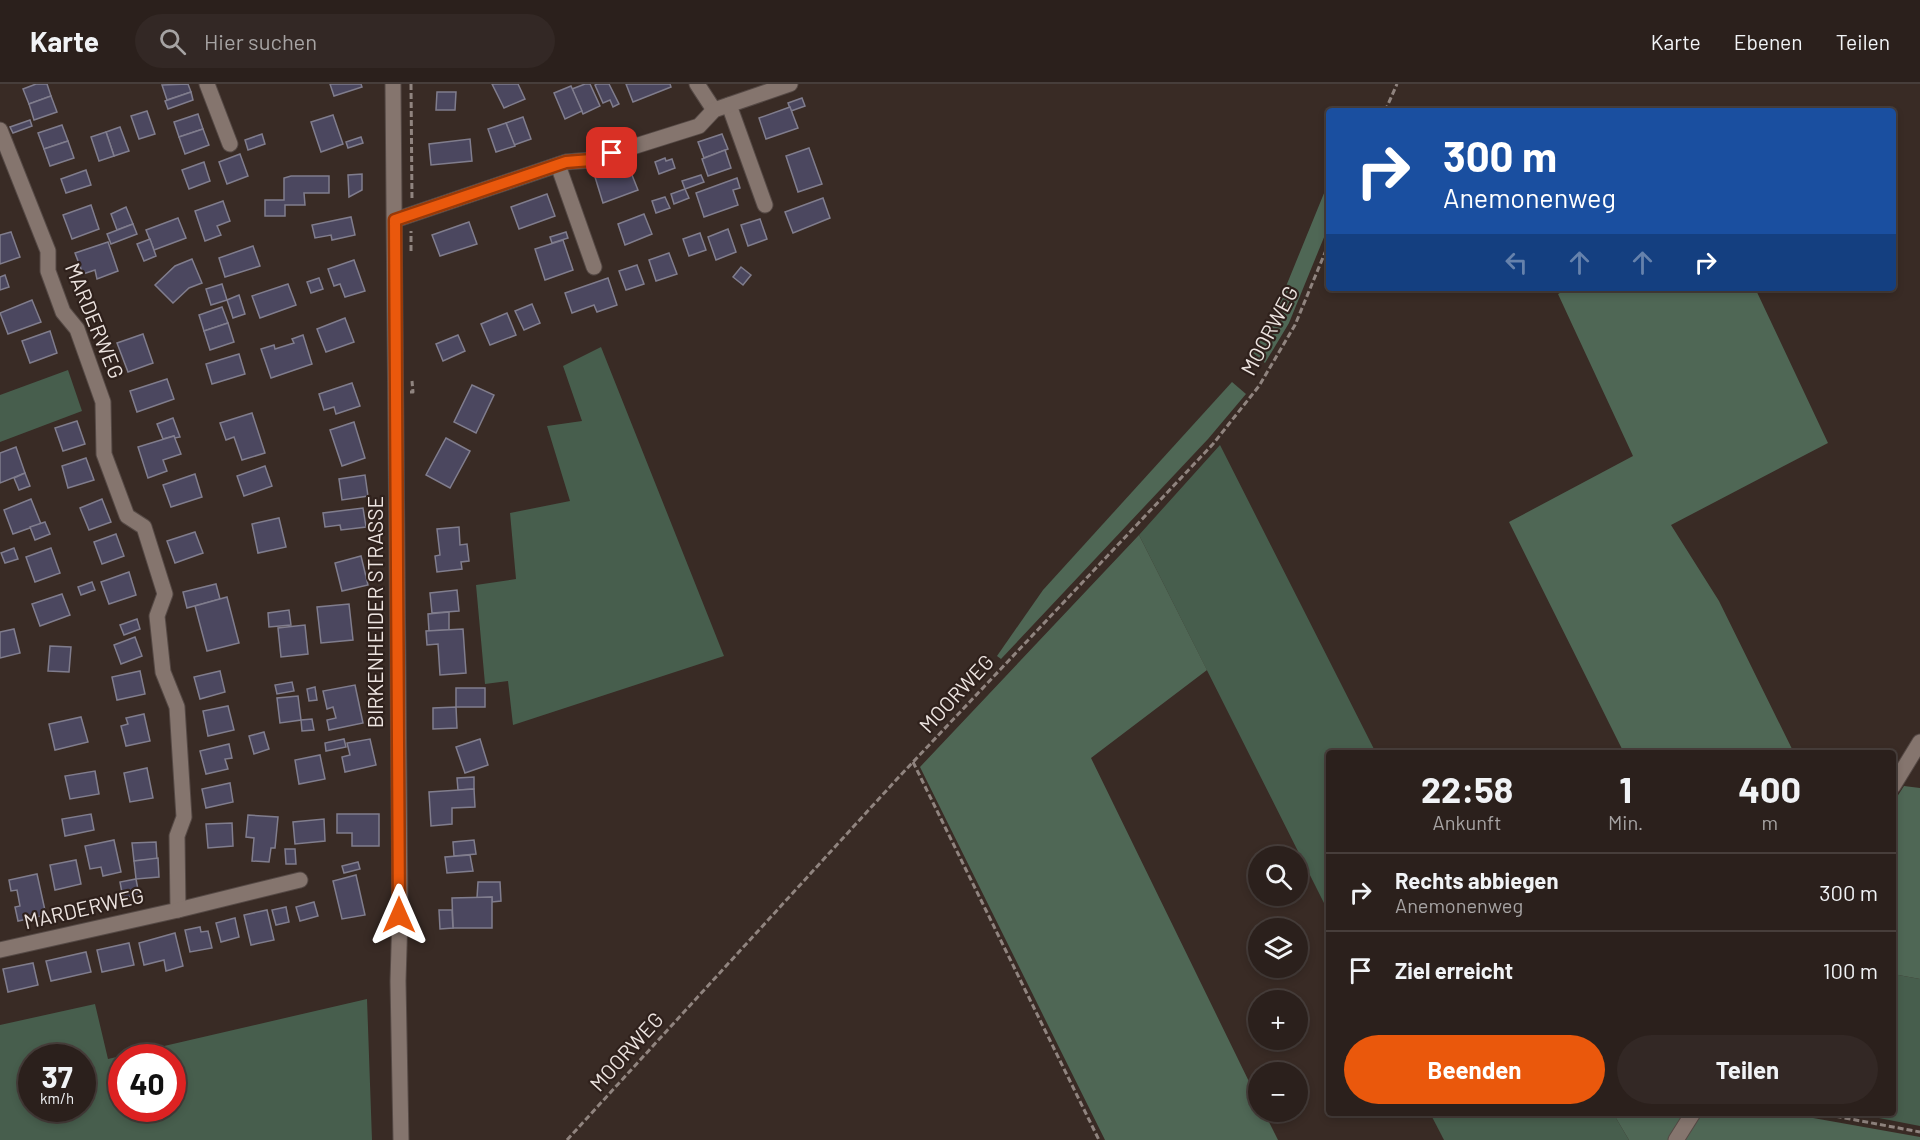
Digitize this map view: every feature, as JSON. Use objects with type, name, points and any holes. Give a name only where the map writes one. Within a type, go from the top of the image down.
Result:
[{"type":"street","points":[[207,84],[230,144]]},
{"type":"street","name":"BIRKENHEIDER STRASSE","points":[[393,84],[401,1140]]},
{"type":"street","points":[[697,84],[714,110]]},
{"type":"street","points":[[395,220],[566,162],[591,160],[699,126],[714,110],[790,84]]},
{"type":"street","points":[[729,105],[765,205]]},
{"type":"street","name":"MARDERWEG","points":[[0,130],[48,250],[48,271],[63,312],[77,329],[103,402],[104,454],[127,516],[144,527],[165,594],[157,616],[163,672],[177,707],[184,817],[177,836],[178,910]]},
{"type":"street","points":[[558,165],[594,267]]},
{"type":"street","points":[[1896,781],[1920,742]]},
{"type":"street","name":"MARDERWEG","points":[[0,950],[300,880]]},
{"type":"street","points":[[1676,1140],[1691,1116]]},
{"type":"path","points":[[1386,108],[1397,84]]},
{"type":"path","name":"MOORWEG","points":[[567,1140],[913,762],[1213,444],[1259,386],[1295,325],[1326,250]]},
{"type":"path","points":[[913,762],[1099,1140]]},
{"type":"path","points":[[1834,1116],[1920,1132]]},
{"type":"green space","points":[[1326,188],[1326,232],[1289,323],[1265,363],[1252,352],[1278,306]]},
{"type":"green space","points":[[1564,291],[1756,291],[1828,443],[1671,525],[1719,601],[1793,750],[1623,750],[1509,522],[1633,456],[1558,294]]},
{"type":"green space","points":[[601,347],[724,656],[513,725],[508,681],[485,684],[476,585],[516,579],[510,513],[570,501],[547,426],[582,421],[563,366]]},
{"type":"green space","points":[[68,370],[82,411],[0,442],[0,395]]},
{"type":"green space","points":[[1232,382],[1246,394],[1208,439],[1001,659],[997,656],[1043,590]]},
{"type":"green space","points":[[1220,445],[1374,750],[1326,750],[1326,907],[1308,871],[1308,846],[1295,846],[1139,535]]},
{"type":"green space","points":[[1139,535],[1207,670],[1091,758],[1248,1080],[1248,1122],[1269,1122],[1278,1140],[1105,1140],[920,767]]},
{"type":"green space","points":[[1904,786],[1920,788],[1920,979],[1896,975],[1896,798]]},
{"type":"green space","points":[[1896,975],[1920,979],[1920,1126],[1868,1116],[1896,1116]]},
{"type":"green space","points":[[367,999],[372,1140],[0,1140],[0,1025],[95,1004],[108,1059],[108,1122],[186,1122],[186,1044],[173,1044]]},
{"type":"green space","points":[[1432,1116],[1615,1116],[1629,1140],[1444,1140]]},
{"type":"green space","points":[[1615,1116],[1802,1116],[1920,1137],[1920,1140],[1629,1140]]},
{"type":"building","points":[[36,84],[47,84],[51,96],[29,104],[23,89]]},
{"type":"building","points":[[188,84],[191,92],[167,100],[162,85]]},
{"type":"building","points":[[330,84],[361,84],[362,87],[334,96]]},
{"type":"building","points":[[492,84],[518,84],[525,99],[504,108]]},
{"type":"building","points":[[590,84],[600,106],[583,114],[572,89]]},
{"type":"building","points":[[609,84],[619,104],[613,107],[610,100],[603,103],[595,85]]},
{"type":"building","points":[[626,84],[670,84],[671,87],[633,102]]},
{"type":"building","points":[[571,86],[582,111],[565,119],[554,93]]},
{"type":"building","points":[[191,92],[193,100],[168,109],[165,101]]},
{"type":"building","points":[[437,92],[456,92],[455,110],[436,110]]},
{"type":"building","points":[[51,96],[57,112],[34,120],[29,104]]},
{"type":"building","points":[[802,98],[805,106],[791,111],[788,103]]},
{"type":"building","points":[[790,107],[798,128],[766,139],[759,118]]},
{"type":"building","points":[[147,111],[155,134],[139,139],[131,116]]},
{"type":"building","points":[[198,114],[203,129],[179,137],[174,122]]},
{"type":"building","points":[[333,115],[343,144],[321,152],[311,122]]},
{"type":"building","points":[[523,117],[531,139],[514,145],[506,123]]},
{"type":"building","points":[[30,120],[32,126],[13,133],[10,127]]},
{"type":"building","points":[[506,123],[515,146],[496,152],[488,129]]},
{"type":"building","points":[[62,125],[68,141],[44,149],[38,133]]},
{"type":"building","points":[[120,127],[129,151],[114,156],[106,132]]},
{"type":"building","points":[[203,129],[209,145],[185,154],[179,137]]},
{"type":"building","points":[[106,132],[114,156],[99,161],[91,137]]},
{"type":"building","points":[[262,134],[265,144],[248,150],[245,140]]},
{"type":"building","points":[[722,134],[728,149],[704,158],[698,142]]},
{"type":"building","points":[[361,137],[363,143],[348,148],[346,142]]},
{"type":"building","points":[[470,139],[472,161],[431,165],[429,144]]},
{"type":"building","points":[[68,141],[74,158],[50,166],[44,149]]},
{"type":"building","points":[[809,148],[822,184],[798,192],[786,156]]},
{"type":"building","points":[[725,150],[731,168],[708,176],[702,159]]},
{"type":"building","points":[[240,154],[248,176],[227,184],[219,162]]},
{"type":"building","points":[[665,158],[666,161],[672,159],[675,168],[659,174],[655,162]]},
{"type":"building","points":[[204,162],[210,181],[189,189],[182,170]]},
{"type":"building","points":[[628,165],[638,190],[603,203],[595,177]]},
{"type":"building","points":[[86,170],[91,185],[66,193],[61,179]]},
{"type":"building","points":[[362,174],[362,190],[349,197],[348,175]]},
{"type":"building","points":[[701,175],[704,182],[685,189],[682,181]]},
{"type":"building","points":[[329,176],[329,193],[304,193],[305,205],[285,205],[285,216],[265,216],[265,200],[284,200],[284,178]]},
{"type":"building","points":[[737,178],[740,188],[733,190],[738,205],[704,217],[696,193]]},
{"type":"building","points":[[685,189],[689,198],[674,204],[671,194]]},
{"type":"building","points":[[547,194],[555,216],[519,229],[511,207]]},
{"type":"building","points":[[665,197],[670,208],[656,213],[652,201]]},
{"type":"building","points":[[823,198],[830,218],[793,233],[785,212]]},
{"type":"building","points":[[223,201],[230,221],[217,226],[221,235],[205,241],[195,211]]},
{"type":"building","points":[[91,205],[99,229],[72,239],[63,215]]},
{"type":"building","points":[[126,207],[133,224],[117,230],[111,214]]},
{"type":"building","points":[[644,214],[652,234],[625,245],[618,224]]},
{"type":"building","points":[[351,217],[355,235],[332,240],[331,235],[315,238],[312,225]]},
{"type":"building","points":[[178,218],[186,238],[154,250],[146,230]]},
{"type":"building","points":[[760,219],[767,239],[748,246],[741,225]]},
{"type":"building","points":[[469,222],[477,244],[440,256],[432,235]]},
{"type":"building","points":[[133,224],[137,234],[111,244],[107,234]]},
{"type":"building","points":[[728,229],[736,252],[716,260],[708,237]]},
{"type":"building","points":[[11,232],[20,257],[0,264],[0,235]]},
{"type":"building","points":[[566,232],[568,238],[552,243],[550,237]]},
{"type":"building","points":[[700,233],[706,250],[689,256],[683,239]]},
{"type":"building","points":[[150,239],[156,256],[144,261],[137,244]]},
{"type":"building","points":[[563,240],[573,270],[545,280],[535,249]]},
{"type":"building","points":[[108,242],[118,271],[97,279],[95,270],[83,274],[75,253]]},
{"type":"building","points":[[253,246],[260,266],[225,277],[219,258]]},
{"type":"building","points":[[669,253],[677,274],[656,281],[649,260]]},
{"type":"building","points":[[192,259],[202,283],[189,288],[173,303],[155,285],[175,266]]},
{"type":"building","points":[[354,260],[365,291],[345,297],[340,284],[334,286],[328,269]]},
{"type":"building","points":[[637,265],[644,284],[626,290],[619,271]]},
{"type":"building","points":[[741,267],[751,275],[743,285],[733,277]]},
{"type":"building","points":[[5,275],[9,287],[0,290],[0,277]]},
{"type":"building","points":[[319,278],[323,289],[311,293],[307,282]]},
{"type":"building","points":[[608,278],[617,305],[597,312],[594,305],[572,313],[565,293]]},
{"type":"building","points":[[222,284],[227,300],[211,305],[206,289]]},
{"type":"building","points":[[288,284],[296,305],[260,318],[252,296]]},
{"type":"building","points":[[239,295],[245,314],[233,318],[227,300]]},
{"type":"building","points":[[32,300],[41,322],[8,334],[0,313]]},
{"type":"building","points":[[532,304],[540,323],[524,330],[515,311]]},
{"type":"building","points":[[222,307],[228,323],[204,331],[199,315]]},
{"type":"building","points":[[507,313],[516,335],[490,345],[481,324]]},
{"type":"building","points":[[345,318],[354,342],[326,352],[317,329]]},
{"type":"building","points":[[228,323],[234,342],[210,350],[204,331]]},
{"type":"building","points":[[50,331],[57,353],[30,363],[22,341]]},
{"type":"building","points":[[143,334],[153,363],[128,372],[117,343]]},
{"type":"building","points":[[303,335],[312,364],[271,378],[261,349],[274,345],[275,349],[294,343],[292,339]]},
{"type":"building","points":[[458,335],[465,351],[443,361],[436,344]]},
{"type":"building","points":[[239,354],[245,374],[212,384],[206,364]]},
{"type":"building","points":[[167,379],[174,399],[137,412],[130,391]]},
{"type":"building","points":[[352,383],[360,406],[336,414],[334,407],[324,410],[319,394]]},
{"type":"building","points":[[472,385],[494,395],[476,433],[454,422]]},
{"type":"building","points":[[252,413],[265,453],[242,460],[234,437],[226,440],[220,423]]},
{"type":"building","points":[[173,418],[180,437],[163,439],[157,424]]},
{"type":"building","points":[[77,421],[85,444],[63,451],[55,428]]},
{"type":"building","points":[[354,422],[365,458],[342,466],[330,430]]},
{"type":"building","points":[[174,436],[181,454],[163,460],[167,471],[148,478],[138,447]]},
{"type":"building","points":[[446,438],[470,451],[450,488],[426,475]]},
{"type":"building","points":[[16,447],[25,473],[0,483],[0,453]]},
{"type":"building","points":[[86,458],[94,480],[68,488],[62,466]]},
{"type":"building","points":[[265,466],[272,486],[244,496],[237,476]]},
{"type":"building","points":[[25,473],[30,486],[19,490],[14,478]]},
{"type":"building","points":[[195,474],[202,497],[171,507],[163,485]]},
{"type":"building","points":[[365,475],[368,496],[342,500],[339,479]]},
{"type":"building","points":[[31,499],[41,524],[13,534],[4,510]]},
{"type":"building","points":[[102,499],[111,522],[89,530],[80,508]]},
{"type":"building","points":[[363,508],[366,527],[341,530],[340,525],[325,527],[323,513]]},
{"type":"building","points":[[279,518],[286,547],[258,553],[252,524]]},
{"type":"building","points":[[45,522],[50,534],[35,540],[30,527]]},
{"type":"building","points":[[459,527],[460,545],[467,544],[469,561],[461,562],[462,569],[437,572],[435,556],[440,555],[437,529]]},
{"type":"building","points":[[195,532],[203,553],[175,563],[167,541]]},
{"type":"building","points":[[116,534],[124,556],[102,564],[94,542]]},
{"type":"building","points":[[14,548],[18,559],[5,563],[1,553]]},
{"type":"building","points":[[51,548],[60,573],[35,582],[26,557]]},
{"type":"building","points":[[361,556],[368,585],[342,591],[335,563]]},
{"type":"building","points":[[129,572],[136,595],[109,604],[101,582]]},
{"type":"building","points":[[92,582],[95,590],[81,595],[78,587]]},
{"type":"building","points":[[216,584],[220,599],[187,608],[183,592]]},
{"type":"building","points":[[457,590],[459,611],[432,613],[430,593]]},
{"type":"building","points":[[62,594],[70,615],[40,626],[32,604]]},
{"type":"building","points":[[227,597],[239,643],[207,651],[195,606]]},
{"type":"building","points":[[349,604],[353,640],[321,643],[317,607]]},
{"type":"building","points":[[289,610],[291,625],[269,627],[268,613]]},
{"type":"building","points":[[449,612],[449,630],[429,631],[428,614]]},
{"type":"building","points":[[137,619],[140,629],[124,635],[120,625]]},
{"type":"building","points":[[305,625],[308,654],[281,657],[278,628]]},
{"type":"building","points":[[14,629],[20,653],[0,658],[0,632]]},
{"type":"building","points":[[463,629],[466,673],[440,675],[438,644],[427,645],[426,631]]},
{"type":"building","points":[[135,637],[142,656],[121,664],[114,645]]},
{"type":"building","points":[[50,646],[71,647],[69,672],[48,671]]},
{"type":"building","points":[[140,671],[145,694],[117,700],[112,677]]},
{"type":"building","points":[[220,671],[225,692],[200,699],[194,677]]},
{"type":"building","points":[[292,682],[294,691],[277,694],[275,685]]},
{"type":"building","points":[[355,685],[363,723],[329,730],[327,720],[336,718],[333,707],[327,709],[323,691]]},
{"type":"building","points":[[315,687],[317,700],[309,701],[307,689]]},
{"type":"building","points":[[456,688],[485,688],[485,707],[456,707]]},
{"type":"building","points":[[298,696],[301,720],[280,723],[277,698]]},
{"type":"building","points":[[228,706],[234,730],[208,736],[203,711]]},
{"type":"building","points":[[456,707],[457,728],[433,729],[433,708]]},
{"type":"building","points":[[144,714],[150,741],[126,746],[121,726],[128,724],[126,718]]},
{"type":"building","points":[[81,717],[88,742],[55,750],[49,724]]},
{"type":"building","points":[[312,719],[314,730],[302,731],[301,720]]},
{"type":"building","points":[[264,732],[269,749],[254,754],[249,736]]},
{"type":"building","points":[[344,739],[346,747],[326,751],[325,743]]},
{"type":"building","points":[[370,739],[376,765],[345,772],[342,757],[350,755],[347,743]]},
{"type":"building","points":[[480,739],[488,765],[465,773],[456,747]]},
{"type":"building","points":[[229,744],[232,758],[225,759],[228,769],[206,774],[200,751]]},
{"type":"building","points":[[320,755],[325,779],[299,784],[295,760]]},
{"type":"building","points":[[147,768],[153,798],[130,802],[124,773]]},
{"type":"building","points":[[95,771],[99,794],[70,799],[65,776]]},
{"type":"building","points":[[474,777],[474,789],[458,790],[457,778]]},
{"type":"building","points":[[230,783],[233,802],[206,808],[202,789]]},
{"type":"building","points":[[474,789],[475,807],[452,808],[452,824],[431,826],[429,792]]},
{"type":"building","points":[[91,814],[94,830],[65,836],[62,819]]},
{"type":"building","points":[[337,814],[379,814],[379,846],[352,846],[352,833],[337,833]]},
{"type":"building","points":[[248,815],[278,817],[275,848],[271,848],[269,862],[252,861],[254,838],[246,837]]},
{"type":"building","points":[[324,819],[325,841],[295,844],[293,822]]},
{"type":"building","points":[[232,823],[233,846],[208,848],[206,824]]},
{"type":"building","points":[[114,840],[121,872],[103,876],[101,867],[90,869],[85,846]]},
{"type":"building","points":[[474,840],[476,854],[454,856],[453,842]]},
{"type":"building","points":[[156,842],[157,859],[134,861],[132,843]]},
{"type":"building","points":[[285,849],[295,849],[296,864],[286,864]]},
{"type":"building","points":[[470,855],[473,871],[447,873],[445,857]]},
{"type":"building","points":[[158,858],[159,877],[136,879],[134,861]]},
{"type":"building","points":[[76,860],[81,884],[55,890],[50,865]]},
{"type":"building","points":[[358,862],[360,869],[344,873],[342,866]]},
{"type":"building","points":[[37,874],[46,915],[18,921],[15,907],[20,906],[17,890],[11,891],[9,880]]},
{"type":"building","points":[[356,875],[365,915],[342,919],[333,881]]},
{"type":"building","points":[[136,879],[139,895],[123,898],[120,882]]},
{"type":"building","points":[[478,882],[500,882],[501,901],[492,902],[492,897],[477,898]]},
{"type":"building","points":[[492,897],[492,928],[453,928],[452,898]]},
{"type":"building","points":[[314,902],[318,916],[300,921],[296,907]]},
{"type":"building","points":[[286,907],[289,922],[276,925],[272,910]]},
{"type":"building","points":[[267,910],[274,940],[251,945],[244,915]]},
{"type":"building","points":[[439,910],[452,910],[453,928],[440,929]]},
{"type":"building","points":[[235,918],[239,937],[221,942],[216,923]]},
{"type":"building","points":[[200,927],[201,932],[208,931],[212,948],[190,952],[185,930]]},
{"type":"building","points":[[175,933],[183,966],[166,971],[164,960],[144,965],[139,943]]},
{"type":"building","points":[[129,943],[134,965],[102,972],[97,950]]},
{"type":"building","points":[[86,952],[91,972],[51,981],[46,961]]},
{"type":"building","points":[[33,963],[38,985],[8,992],[3,969]]},
{"type":"route","points":[[399,915],[395,220],[566,162],[591,160],[612,153]]}]
